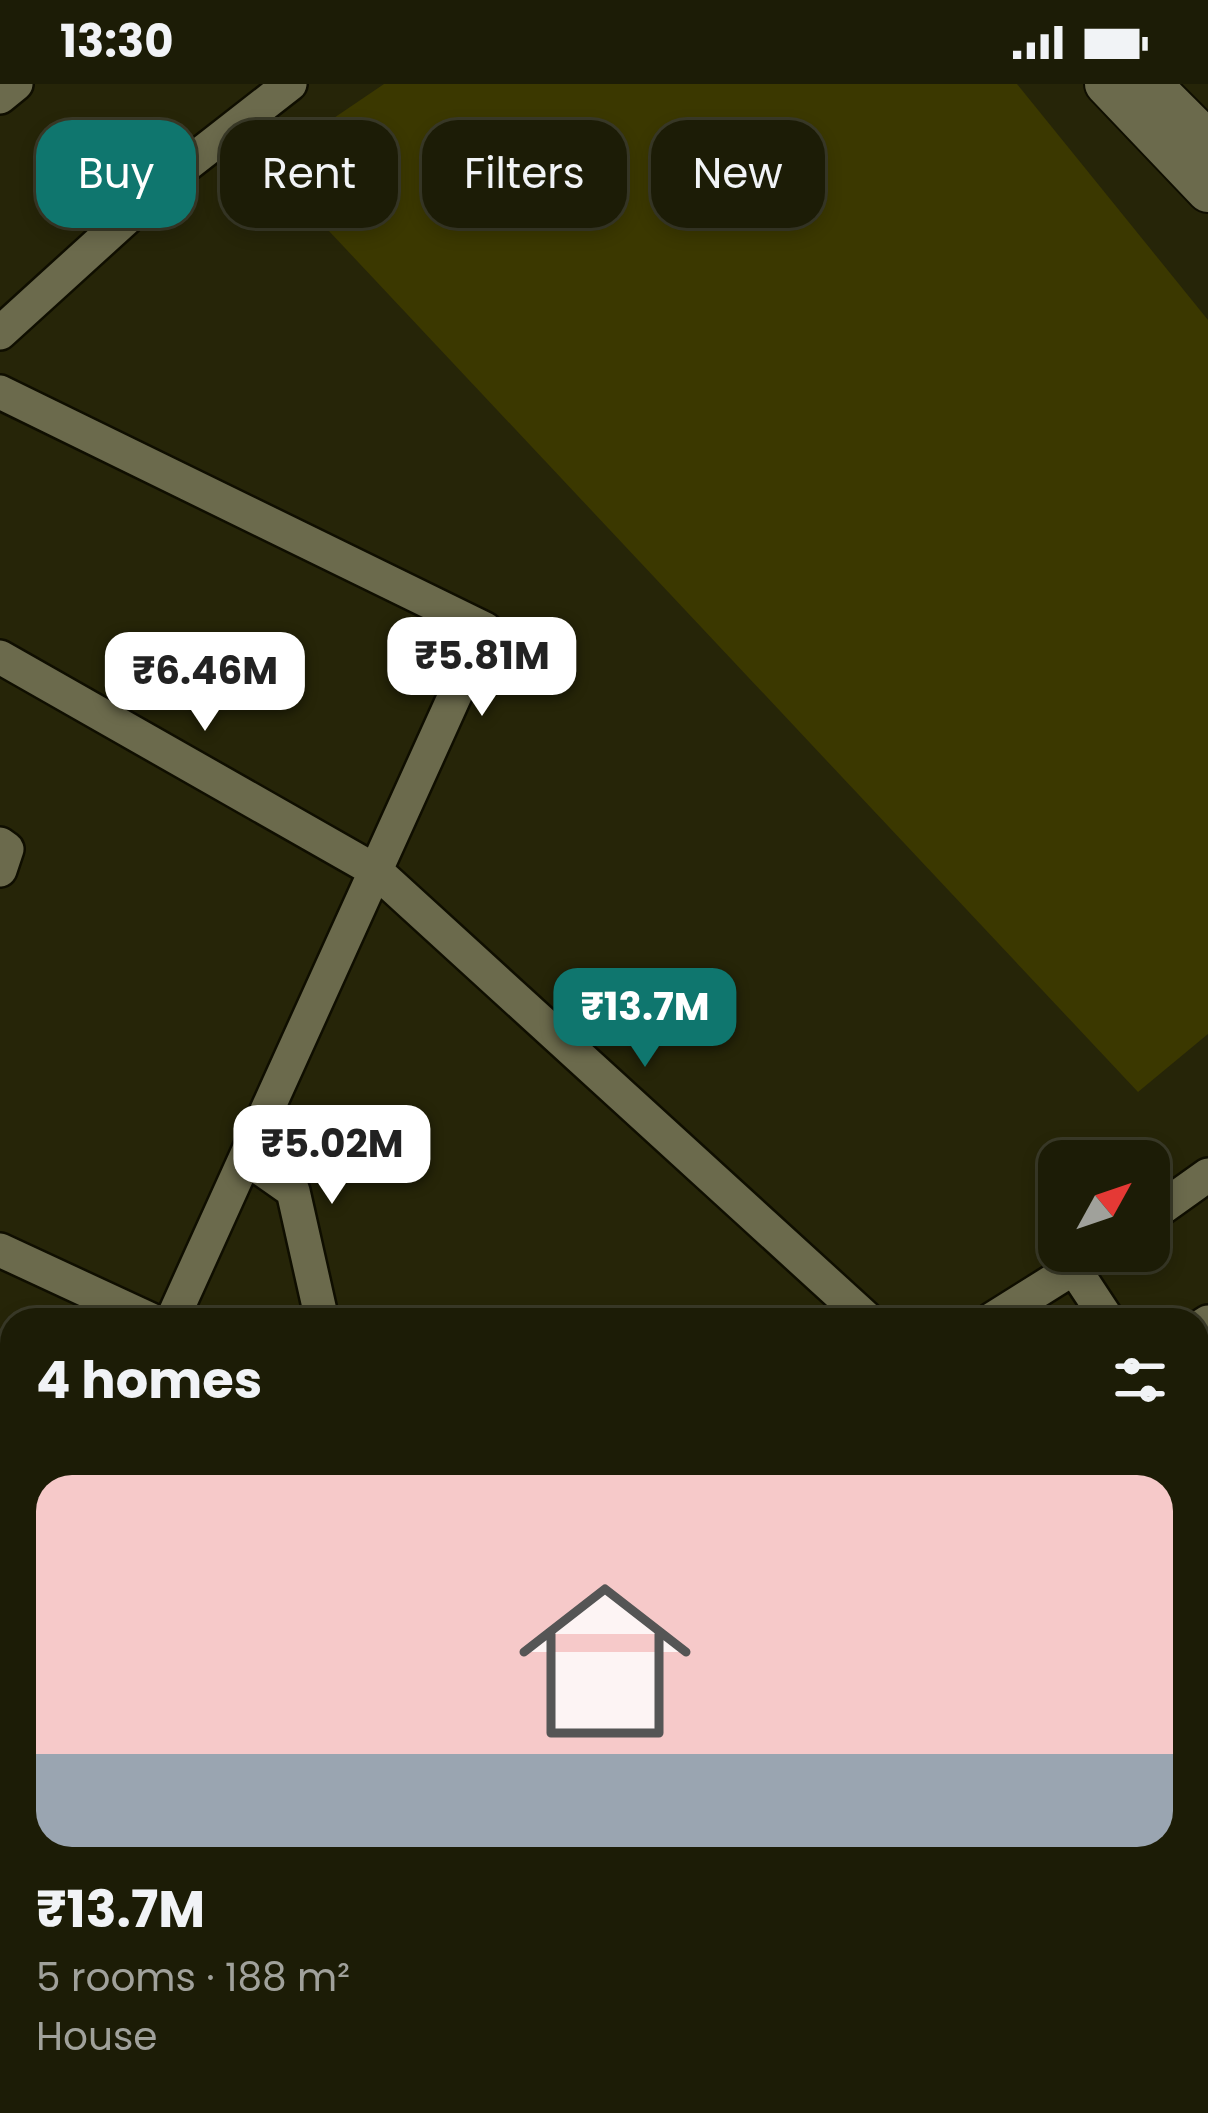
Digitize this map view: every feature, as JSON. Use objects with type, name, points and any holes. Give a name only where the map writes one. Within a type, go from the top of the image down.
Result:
[{"type":"street","points":[[0,97],[16,84]]},
{"type":"street","points":[[0,333],[176,173],[290,84]]},
{"type":"street","points":[[1106,84],[1208,191]]},
{"type":"street","points":[[1150,84],[1208,142]]},
{"type":"street","points":[[0,392],[485,629],[177,1308]]},
{"type":"street","points":[[0,657],[376,871],[855,1308]]},
{"type":"street","points":[[0,844],[8,849],[0,870]]},
{"type":"street","points":[[246,1158],[293,1191],[319,1308]]},
{"type":"street","points":[[1170,1202],[1208,1175]]},
{"type":"street","points":[[0,1250],[125,1308]]},
{"type":"street","points":[[1010,1308],[1069,1272]]},
{"type":"street","points":[[1092,1272],[1104,1308]]},
{"type":"shaded area","points":[[384,84],[1017,84],[1208,320],[1208,1034],[1138,1092],[326,228],[398,228],[398,120],[331,120]]}]
